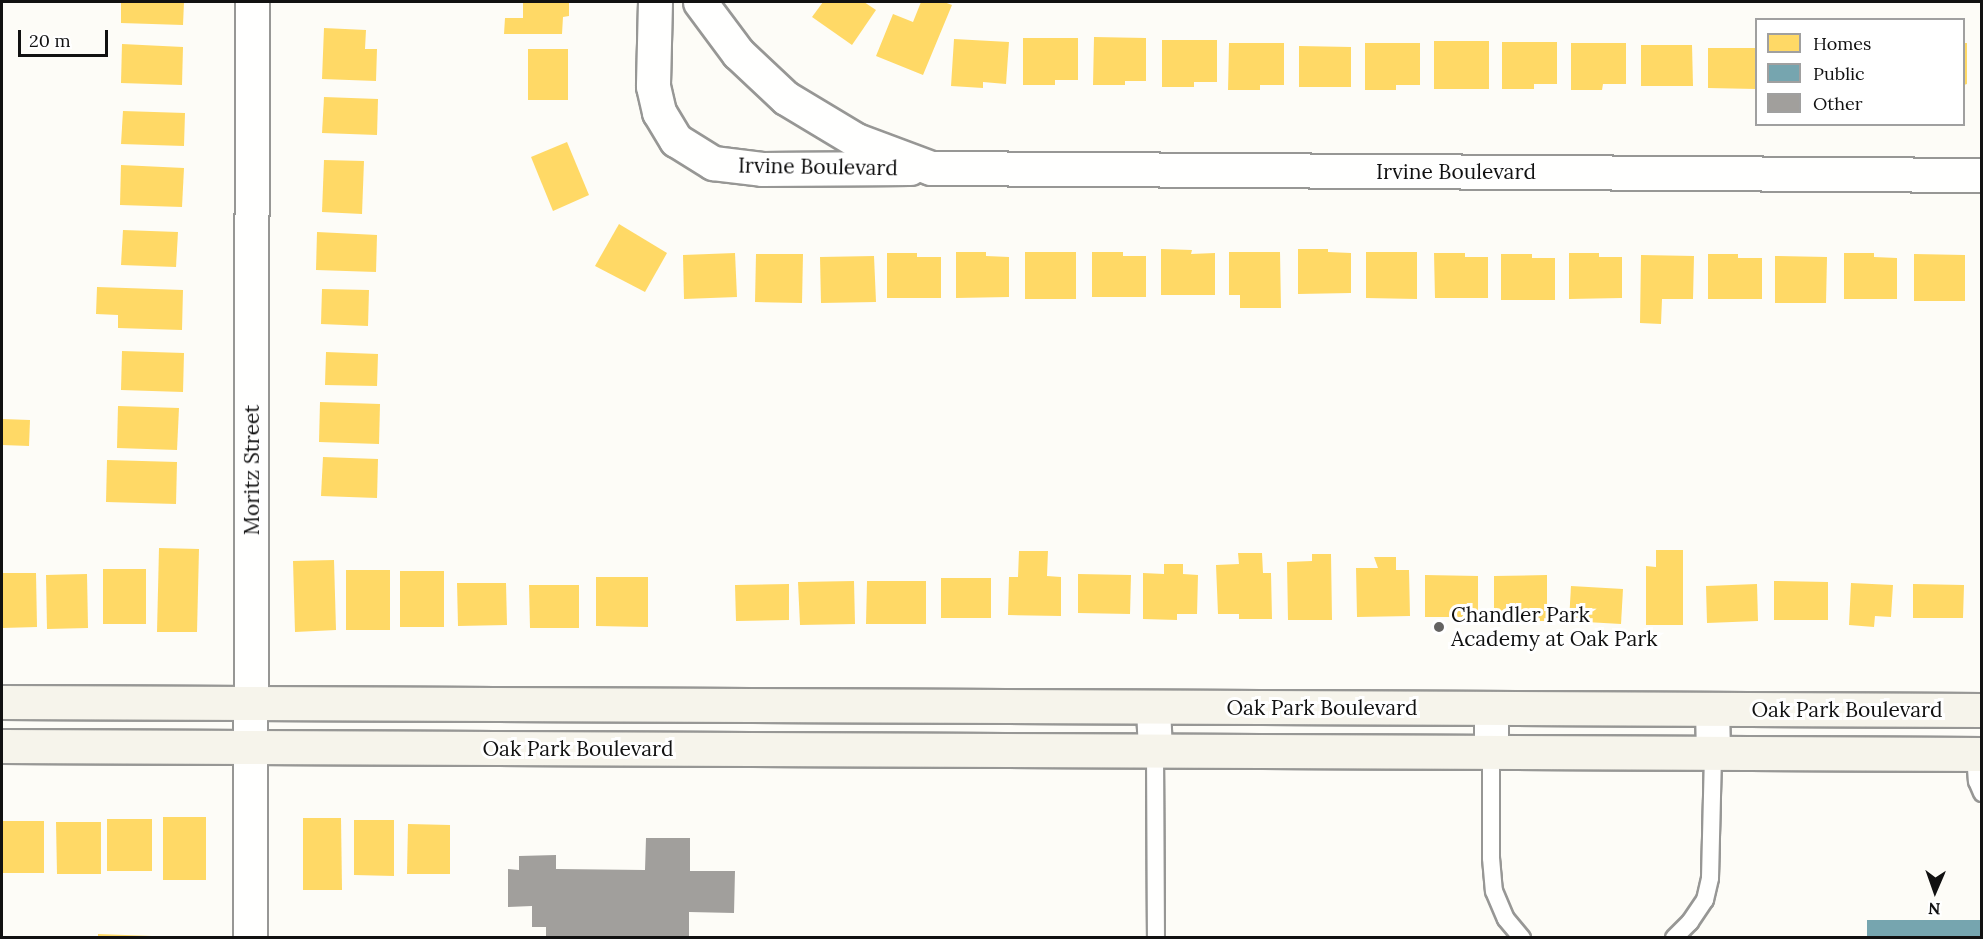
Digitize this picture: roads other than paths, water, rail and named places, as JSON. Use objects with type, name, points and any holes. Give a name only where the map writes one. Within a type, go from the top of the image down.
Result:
[{"type":"street","name":"Moritz Street","points":[[250,938],[252,2]]},
{"type":"street","name":"Irvine Boulevard","points":[[655,2],[653,86],[659,112],[676,140],[713,163],[762,169],[931,168],[1982,175]]},
{"type":"street","name":"Irvine Boulevard","points":[[700,2],[738,53],[786,99],[856,140],[931,168]]},
{"type":"street","name":"Oak Park Boulevard","points":[[2,702],[1982,710]]},
{"type":"street","points":[[1153,707],[1155,751]]},
{"type":"street","points":[[1491,708],[1491,752]]},
{"type":"street","points":[[1712,709],[1713,753]]},
{"type":"street","name":"Oak Park Boulevard","points":[[2,746],[1978,754]]},
{"type":"lane","points":[[1155,751],[1156,938]]},
{"type":"lane","points":[[1491,752],[1491,858],[1494,891],[1506,919],[1522,938]]},
{"type":"lane","points":[[1674,938],[1690,922],[1705,900],[1710,878],[1713,753]]},
{"type":"lane","points":[[1978,754],[1977,781],[1982,793]]},
{"type":"place","name":"Chandler Park Academy at Oak Park","points":[[1439,627]]}]
